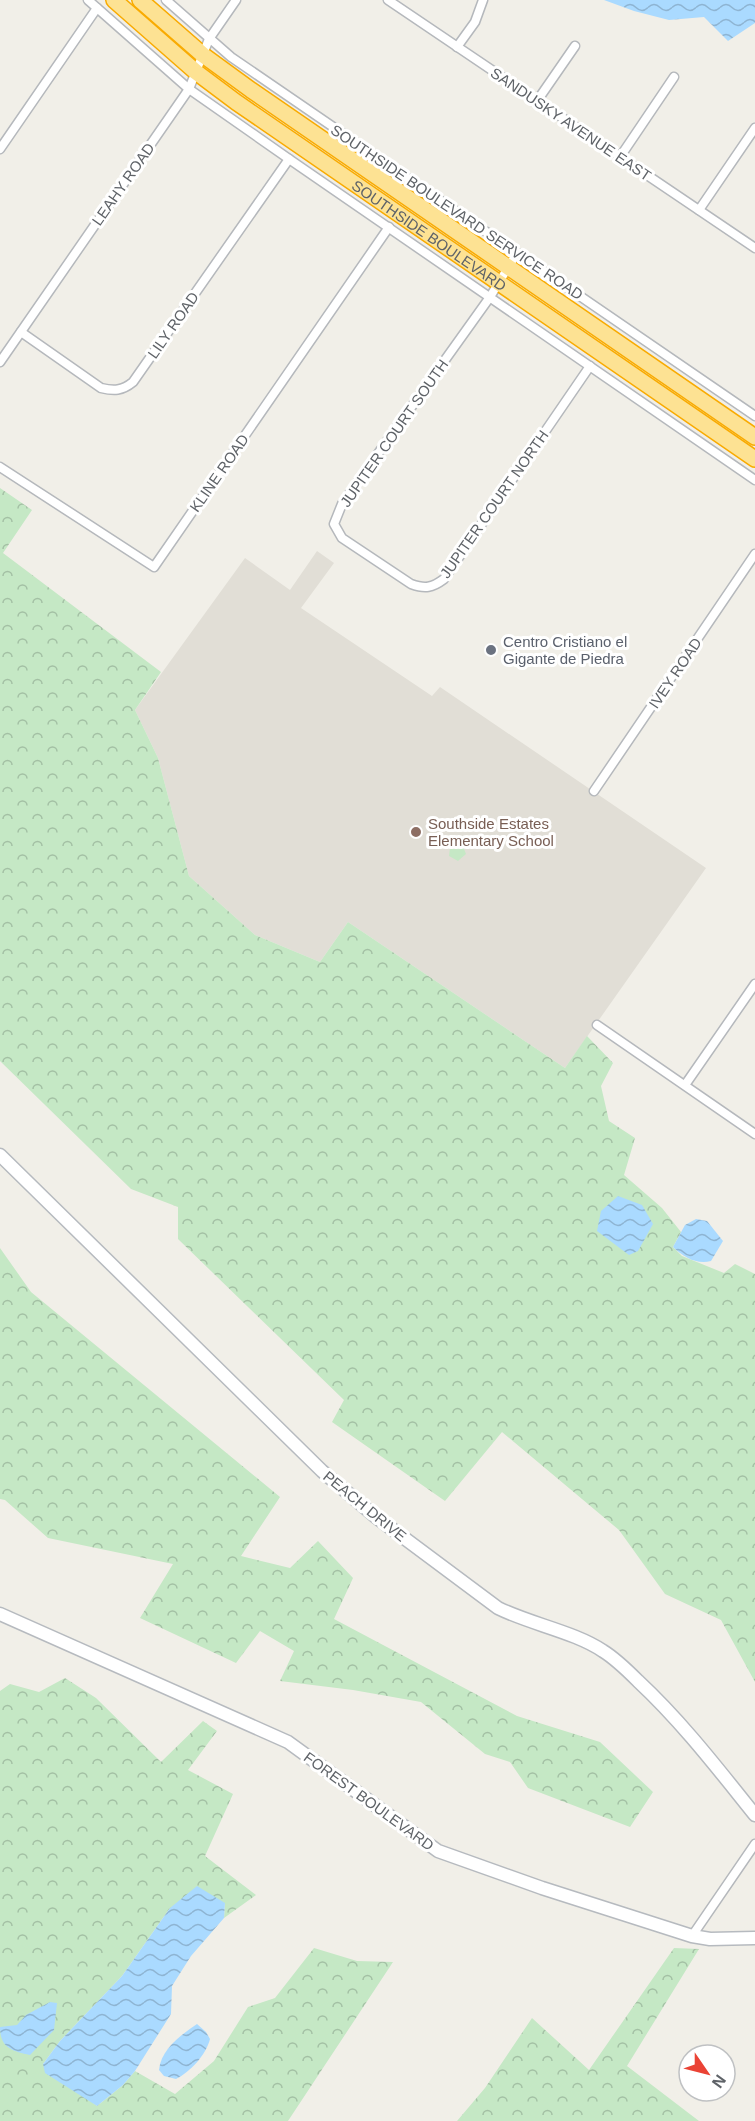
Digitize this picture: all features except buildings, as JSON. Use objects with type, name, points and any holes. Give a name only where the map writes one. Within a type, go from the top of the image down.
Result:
[{"type":"highway","name":"SOUTHSIDE BOULEVARD","points":[[114,0],[196,72],[755,459]]},
{"type":"highway","name":"SOUTHSIDE BOULEVARD","points":[[140,0],[203,55],[251,90],[755,437]]},
{"type":"main road","name":"PEACH DRIVE","points":[[0,1155],[322,1471],[376,1517],[498,1608],[582,1640],[602,1650],[618,1662],[695,1740],[755,1815]]},
{"type":"main road","name":"FOREST BOULEVARD","points":[[0,1614],[288,1742],[438,1851],[692,1936],[710,1939],[755,1938]]},
{"type":"street","points":[[88,0],[189,89],[755,480]]},
{"type":"street","name":"SOUTHSIDE BOULEVARD SERVICE ROAD","points":[[166,0],[231,57],[755,416]]},
{"type":"street","name":"LEAHY ROAD","points":[[0,362],[189,89],[209,39],[236,0]]},
{"type":"street","name":"SANDUSKY AVENUE EAST","points":[[388,0],[755,248]]},
{"type":"street","points":[[457,47],[475,22],[483,0]]},
{"type":"street","points":[[0,149],[97,8]]},
{"type":"street","points":[[537,101],[575,46]]},
{"type":"street","points":[[620,157],[674,76]]},
{"type":"street","points":[[699,210],[755,128]]},
{"type":"street","name":"LILY ROAD","points":[[21,332],[101,388],[112,391],[128,387],[289,159]]},
{"type":"street","name":"KLINE ROAD","points":[[0,467],[154,567],[389,227]]},
{"type":"street","name":"JUPITER COURT SOUTH","points":[[376,561],[342,538],[334,524],[337,514],[490,297],[516,253]]},
{"type":"street","name":"JUPITER COURT NORTH","points":[[376,561],[411,584],[422,588],[433,587],[444,579],[590,366]]},
{"type":"street","name":"IVEY ROAD","points":[[594,791],[755,554]]},
{"type":"street","points":[[685,1085],[755,984]]},
{"type":"street","points":[[597,1025],[755,1134]]},
{"type":"street","points":[[692,1936],[755,1844]]},
{"type":"shaded area","name":"Southside Estates Elementary School","points":[[317,551],[334,563],[301,608],[432,696],[440,687],[706,868],[565,1068],[348,922],[320,962],[255,935],[189,876],[158,758],[135,710],[245,558],[290,590]]},
{"type":"green space","points":[[0,488],[32,510],[3,553],[161,672],[135,710],[158,758],[189,876],[255,935],[320,962],[348,922],[565,1068],[587,1036],[613,1063],[601,1086],[609,1121],[635,1138],[624,1175],[662,1208],[681,1232],[673,1247],[682,1256],[724,1273],[735,1264],[755,1274],[755,1682],[721,1620],[665,1594],[619,1530],[502,1432],[445,1501],[332,1422],[344,1400],[178,1239],[178,1207],[131,1189],[0,1061]]},
{"type":"green space","points":[[455,840],[461,841],[466,854],[458,861],[449,856],[450,848]]},
{"type":"green space","points":[[0,1248],[31,1292],[280,1497],[241,1556],[290,1568],[318,1541],[353,1578],[334,1619],[517,1716],[600,1742],[653,1792],[630,1827],[528,1788],[510,1762],[485,1754],[421,1702],[353,1690],[280,1681],[294,1651],[260,1631],[236,1663],[140,1618],[173,1564],[48,1538],[5,1500],[0,1499]]},
{"type":"green space","points":[[65,1678],[96,1698],[161,1762],[203,1721],[217,1731],[188,1770],[233,1794],[205,1856],[256,1895],[224,1918],[225,1903],[170,1908],[122,1976],[60,2041],[43,2064],[97,2106],[123,2085],[135,2071],[175,2094],[214,2061],[248,2007],[275,1998],[314,1948],[357,1961],[393,1962],[288,2121],[0,2121],[0,1691],[10,1684],[39,1692]]},
{"type":"green space","points":[[674,1948],[699,1949],[627,2066],[699,2121],[457,2121],[485,2088],[532,2018],[589,2070]]},
{"type":"water","points":[[604,0],[755,0],[755,23],[728,41],[704,17],[669,20]]},
{"type":"water","points":[[618,1196],[642,1205],[653,1224],[638,1251],[629,1255],[597,1231],[601,1211]]},
{"type":"water","points":[[696,1219],[707,1221],[723,1241],[711,1261],[701,1262],[690,1259],[673,1247],[685,1225]]},
{"type":"water","points":[[197,1886],[225,1903],[224,1918],[191,1956],[172,1986],[171,2014],[135,2071],[123,2085],[97,2106],[45,2073],[43,2064],[60,2041],[122,1976],[170,1908]]},
{"type":"water","points":[[50,2002],[57,2003],[54,2030],[30,2055],[13,2050],[5,2044],[0,2027],[17,2025],[26,2015]]},
{"type":"water","points":[[197,2024],[210,2039],[205,2051],[197,2062],[181,2076],[176,2079],[164,2076],[159,2070],[168,2049],[178,2038]]},
{"type":"place","name":"Centro Cristiano el Gigante de Piedra","points":[[491,650]]},
{"type":"place","name":"Southside Estates Elementary School","points":[[416,832]]}]
